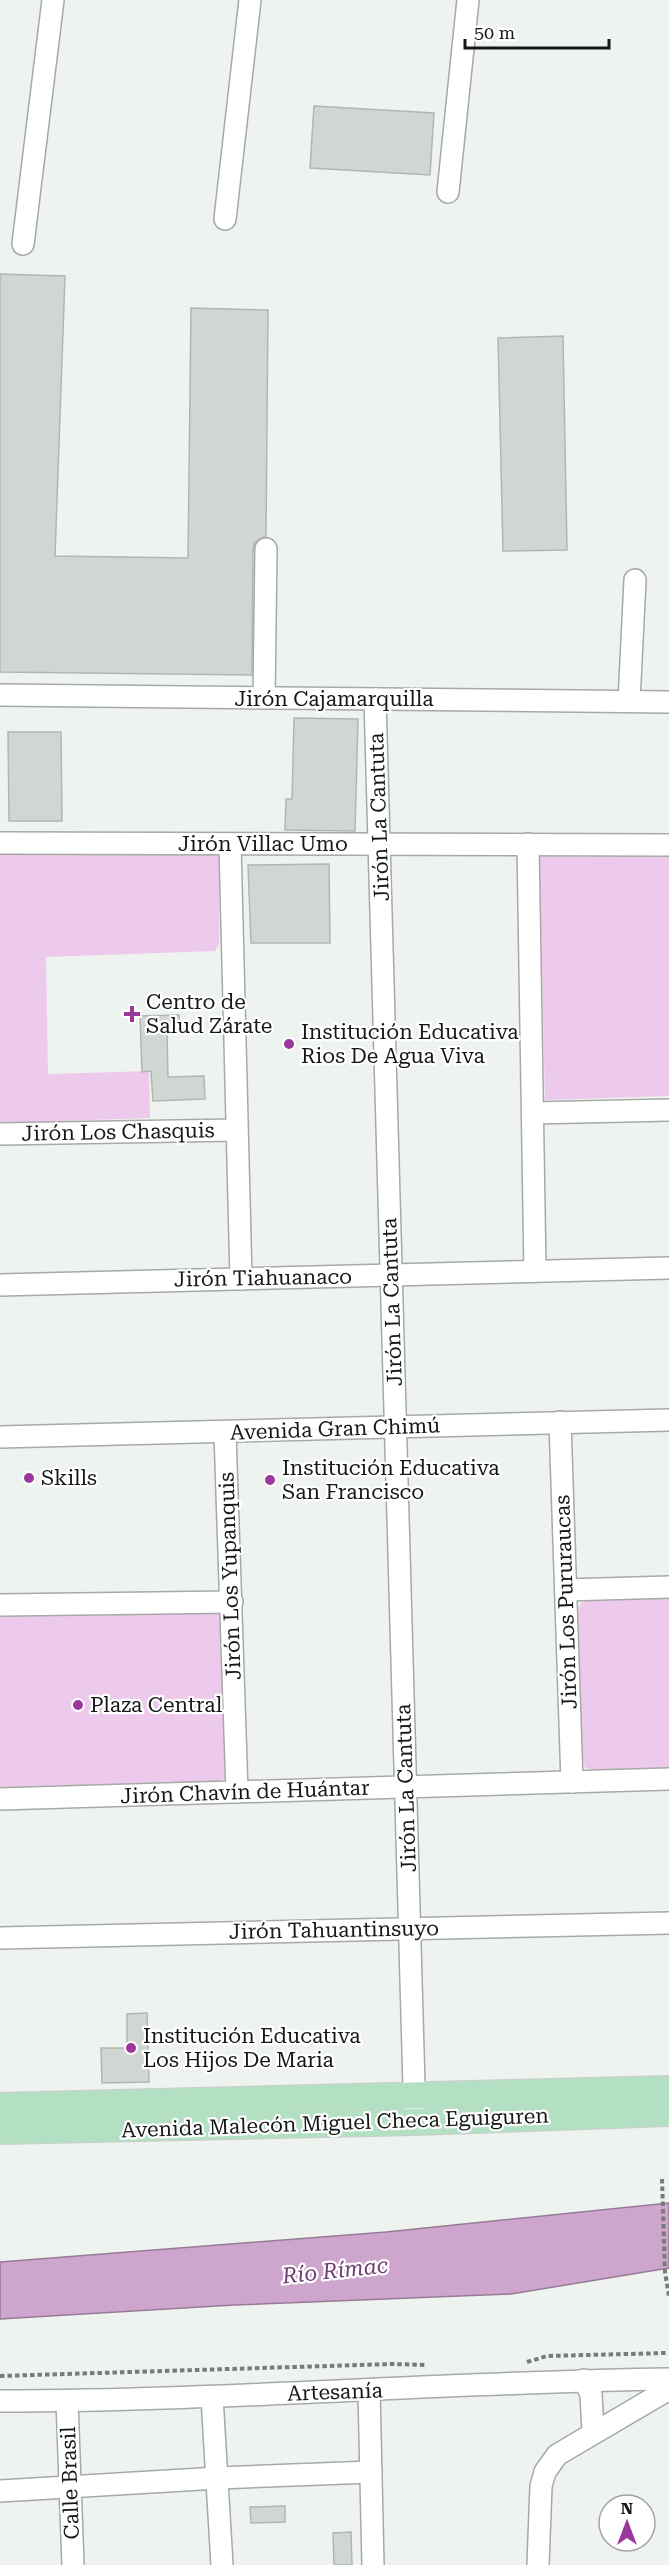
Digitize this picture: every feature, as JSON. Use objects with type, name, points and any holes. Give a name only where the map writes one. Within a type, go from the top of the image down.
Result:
[{"type":"main road","name":"Avenida Malecón Miguel Checa Eguiguren","points":[[0,2106],[669,2089]]},
{"type":"main road","name":"Avenida Malecón Miguel Checa Eguiguren","points":[[0,2131],[415,2122],[669,2113]]},
{"type":"street","points":[[23,244],[53,0]]},
{"type":"street","points":[[225,219],[250,0]]},
{"type":"street","points":[[448,192],[468,0]]},
{"type":"street","points":[[264,698],[266,549]]},
{"type":"street","points":[[629,701],[635,580]]},
{"type":"street","name":"Jirón Cajamarquilla","points":[[0,695],[669,702]]},
{"type":"street","name":"Jirón La Cantuta","points":[[375,699],[415,2122]]},
{"type":"street","name":"Jirón Villac Umo","points":[[0,843],[669,845]]},
{"type":"street","points":[[231,844],[241,1279]]},
{"type":"street","points":[[528,844],[536,1271]]},
{"type":"street","points":[[533,1113],[669,1110]]},
{"type":"street","name":"Jirón Los Chasquis","points":[[0,1134],[236,1130]]},
{"type":"street","name":"Jirón Tiahuanaco","points":[[0,1285],[669,1268]]},
{"type":"street","name":"Avenida Gran Chimú","points":[[0,1437],[669,1420]]},
{"type":"street","name":"Jirón Los Pururaucas","points":[[560,1422],[572,1782]]},
{"type":"street","name":"Jirón Los Yupanquis","points":[[225,1433],[237,1792]]},
{"type":"street","points":[[566,1590],[669,1587]]},
{"type":"street","points":[[0,1605],[232,1602]]},
{"type":"street","name":"Jirón Chavín de Huántar","points":[[0,1799],[669,1779]]},
{"type":"street","name":"Jirón Tahuantinsuyo","points":[[0,1938],[669,1923]]},
{"type":"street","name":"Artesanía","points":[[0,2401],[212,2397],[584,2380],[669,2379]]},
{"type":"street","points":[[584,2380],[591,2394],[593,2432]]},
{"type":"street","points":[[538,2565],[541,2486],[545,2472],[557,2455],[669,2389]]},
{"type":"street","points":[[369,2391],[373,2565]]},
{"type":"street","points":[[212,2397],[222,2565]]},
{"type":"street","name":"Calle Brasil","points":[[67,2401],[74,2565]]},
{"type":"street","points":[[0,2491],[218,2478],[371,2472]]},
{"type":"path","points":[[662,2180],[665,2272],[669,2296]]},
{"type":"path","points":[[518,2365],[547,2356],[666,2353]]},
{"type":"path","points":[[0,2376],[392,2364],[438,2366]]},
{"type":"shaded area","points":[[0,850],[220,851],[219,944],[215,951],[46,957],[48,1074],[149,1071],[150,1118],[0,1123]]},
{"type":"shaded area","points":[[539,856],[669,857],[669,1096],[545,1100]]},
{"type":"shaded area","points":[[669,1597],[669,1768],[595,1770],[585,1768],[582,1758],[577,1612],[581,1603],[590,1599]]},
{"type":"shaded area","points":[[214,1610],[222,1614],[227,1778],[217,1781],[0,1788],[0,1616]]},
{"type":"water","name":"Río Rímac","points":[[669,2203],[669,2268],[511,2294],[234,2305],[0,2319],[0,2262],[386,2232]]},
{"type":"building","points":[[314,106],[434,113],[430,175],[310,168]]},
{"type":"building","points":[[0,274],[65,276],[55,556],[188,558],[191,308],[268,310],[266,536],[255,542],[253,549],[252,675],[0,672]]},
{"type":"building","points":[[563,336],[567,550],[503,551],[498,338]]},
{"type":"building","points":[[294,718],[358,719],[355,831],[285,830],[286,799],[292,799]]},
{"type":"building","points":[[8,732],[61,732],[62,821],[9,821]]},
{"type":"building","points":[[329,864],[330,943],[251,943],[248,865]]},
{"type":"building","points":[[179,1015],[180,1031],[167,1031],[168,1077],[204,1076],[205,1099],[153,1101],[151,1071],[142,1072],[140,1016]]},
{"type":"building","name":"Institución Educativa Los Hijos De Maria","points":[[147,2013],[149,2082],[102,2083],[101,2048],[127,2048],[127,2014]]},
{"type":"building","points":[[285,2506],[285,2522],[251,2523],[250,2507]]},
{"type":"building","points":[[351,2532],[352,2565],[334,2565],[333,2533]]},
{"type":"place","name":"Centro de Salud Zárate","points":[[132,1014]]},
{"type":"place","name":"Institución Educativa Rios De Agua Viva","points":[[289,1044]]},
{"type":"place","name":"Skills","points":[[29,1478]]},
{"type":"place","name":"Institución Educativa San Francisco","points":[[270,1480]]},
{"type":"place","name":"Plaza Central","points":[[78,1705]]},
{"type":"place","name":"Institución Educativa Los Hijos De Maria","points":[[131,2048]]}]
